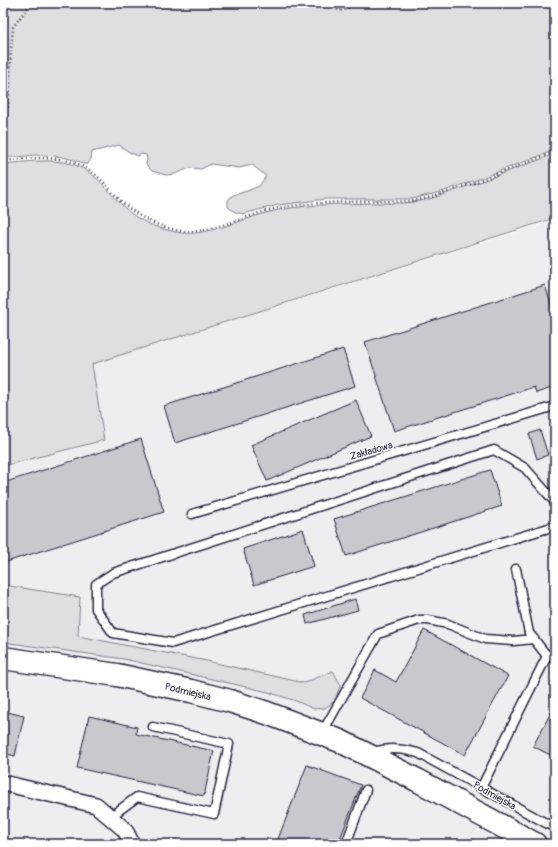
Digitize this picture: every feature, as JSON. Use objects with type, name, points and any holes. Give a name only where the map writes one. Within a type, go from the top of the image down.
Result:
[{"type":"main road","name":"Podmiejska","points":[[3,658],[117,675],[191,691],[230,701],[267,713],[321,734],[366,754],[536,844]]},
{"type":"street","points":[[3,783],[96,805],[125,830],[132,844]]},
{"type":"lane","name":"Zakładowa","points":[[192,514],[555,406]]},
{"type":"lane","points":[[555,502],[525,468],[494,450],[113,573],[96,584],[96,608],[112,633],[173,643],[555,526]]},
{"type":"lane","points":[[516,569],[529,633],[546,656]]},
{"type":"lane","points":[[321,734],[378,634],[419,620],[428,620],[448,624],[485,639],[513,641],[534,639]]},
{"type":"lane","points":[[482,788],[546,656],[555,652]]},
{"type":"lane","points":[[110,817],[137,797],[214,814],[229,744],[154,727]]},
{"type":"lane","name":"Podmiejska","points":[[366,754],[393,749],[402,749],[418,753],[555,828]]},
{"type":"lane","points":[[346,844],[366,790]]},
{"type":"path","points":[[3,122],[6,119],[10,89],[13,27],[31,3]]},
{"type":"path","points":[[334,3],[334,7],[339,11],[347,9],[354,3]]},
{"type":"path","points":[[3,161],[36,158],[59,159],[86,167],[99,178],[118,199],[141,217],[163,227],[179,231],[191,231],[209,229],[278,208],[325,202],[412,201],[441,194],[555,152]]},
{"type":"shaded area","points":[[3,3],[555,3],[555,150],[441,192],[412,199],[326,199],[278,205],[243,214],[235,212],[228,207],[228,200],[233,195],[259,186],[266,176],[252,165],[239,168],[211,164],[201,169],[190,168],[175,174],[166,175],[152,171],[146,165],[146,155],[141,154],[138,156],[119,145],[92,152],[91,159],[87,165],[68,158],[55,156],[35,155],[3,157]]},
{"type":"shaded area","points":[[555,154],[555,218],[92,364],[104,440],[3,466],[3,164],[55,161],[72,164],[90,173],[124,208],[137,218],[159,228],[188,233],[201,232],[228,226],[267,213],[291,208],[315,205],[403,203],[422,201],[466,187]]},
{"type":"shaded area","points":[[555,220],[555,844],[3,844],[3,466],[104,440],[92,364]]},
{"type":"shaded area","points":[[3,585],[80,597],[78,636],[207,661],[304,683],[333,671],[341,685],[336,700],[325,708],[314,709],[296,701],[268,692],[124,659],[3,642]]},
{"type":"building","points":[[545,285],[555,317],[555,387],[536,393],[534,387],[394,431],[365,342]]},
{"type":"building","points":[[343,349],[355,386],[175,443],[164,406]]},
{"type":"building","points":[[356,400],[371,436],[267,481],[251,445]]},
{"type":"building","points":[[540,430],[548,455],[537,459],[529,434]]},
{"type":"building","points":[[141,439],[164,512],[3,563],[3,483]]},
{"type":"building","points":[[490,470],[502,506],[346,556],[334,519]]},
{"type":"building","points":[[303,529],[314,566],[254,585],[243,549]]},
{"type":"building","points":[[355,599],[358,610],[307,624],[305,615]]},
{"type":"building","points":[[424,630],[508,676],[465,755],[360,698],[375,670],[396,682]]},
{"type":"building","points":[[555,705],[555,745],[550,755],[533,746]]},
{"type":"building","points":[[3,711],[24,716],[15,756],[3,753]]},
{"type":"building","points":[[89,716],[137,727],[136,734],[214,751],[204,796],[77,768]]},
{"type":"building","points":[[307,765],[361,785],[338,844],[276,844]]}]
